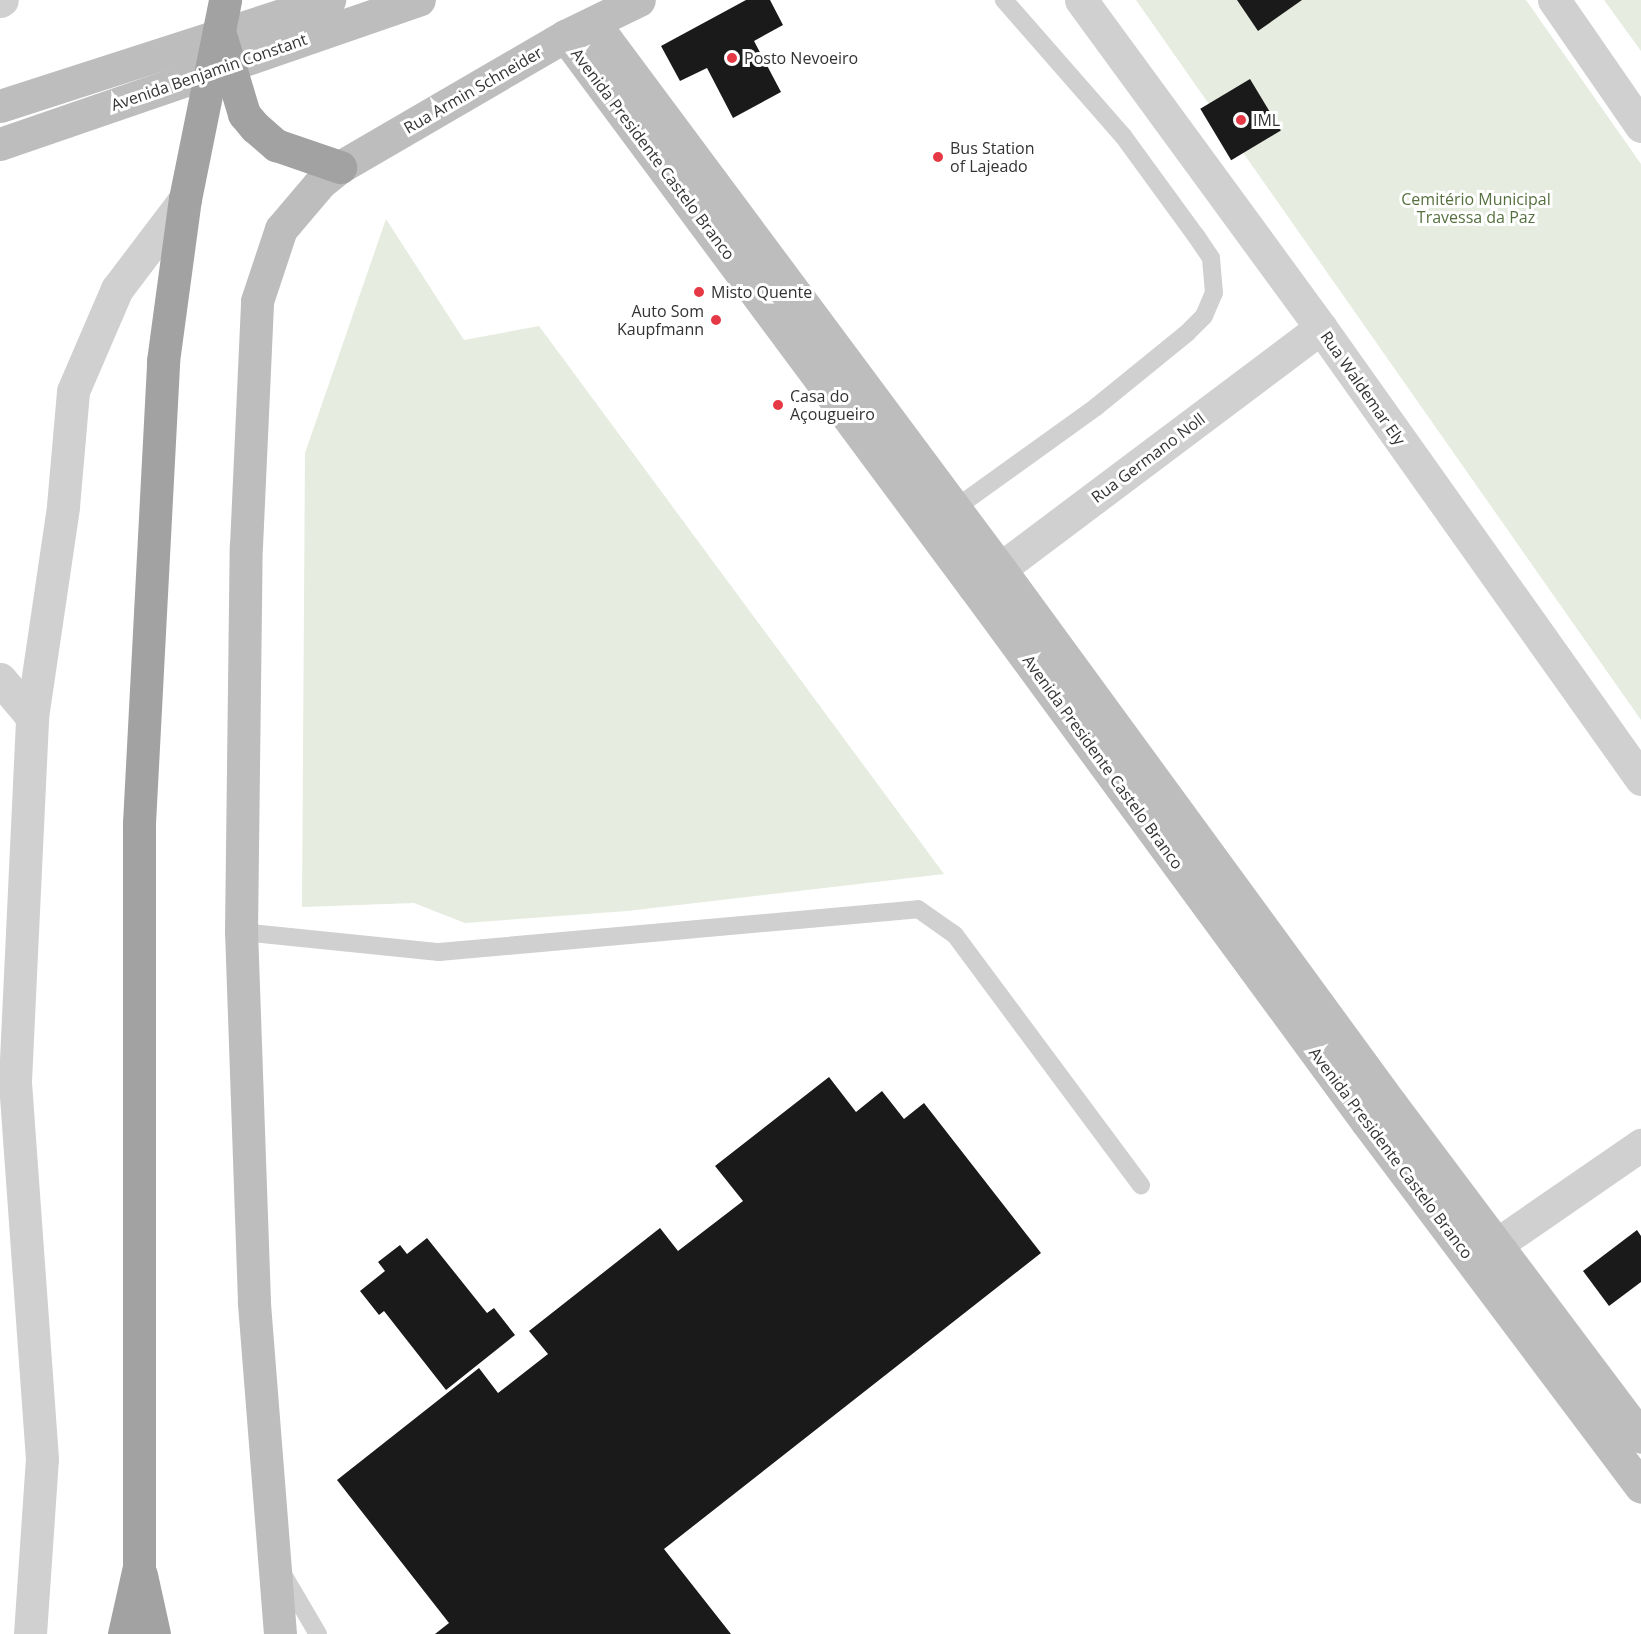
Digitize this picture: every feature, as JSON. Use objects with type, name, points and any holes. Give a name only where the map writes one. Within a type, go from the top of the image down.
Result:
[{"type":"highway","points":[[222,14],[244,114],[276,145],[340,167]]},
{"type":"highway","points":[[124,1634],[139,1567],[139,823],[163,361],[185,199],[222,14]]},
{"type":"highway","points":[[139,1567],[154,1634]]},
{"type":"main road","name":"Avenida Benjamin Constant","points":[[0,144],[419,0]]},
{"type":"main road","name":"Rua Armin Schneider","points":[[280,1634],[254,1302],[241,932],[246,546],[257,301],[281,229],[320,183],[340,167],[565,36],[639,0]]},
{"type":"main road","name":"Avenida Benjamin Constant","points":[[0,106],[320,3]]},
{"type":"main road","name":"Avenida Presidente Castelo Branco","points":[[594,23],[943,518]]},
{"type":"main road","name":"Avenida Presidente Castelo Branco","points":[[565,36],[988,578],[1205,876],[1485,1252],[1641,1487]]},
{"type":"main road","name":"Avenida Presidente Castelo Branco","points":[[1485,1252],[1641,1437]]},
{"type":"street","name":"Rua Waldemar Ely","points":[[1081,0],[1321,327],[1641,779]]},
{"type":"street","points":[[1554,0],[1641,126]]},
{"type":"street","points":[[30,1634],[42,1459],[15,1081],[32,717],[63,506],[73,391],[117,289],[185,199]]},
{"type":"street","name":"Rua Germano Noll","points":[[988,578],[1321,327]]},
{"type":"street","points":[[0,679],[32,717]]},
{"type":"street","points":[[1485,1252],[1641,1145]]},
{"type":"lane","points":[[943,518],[1096,407],[1187,333],[1204,316],[1214,293],[1210,258],[1196,236],[1123,136],[1004,0]]},
{"type":"lane","points":[[241,932],[440,952],[918,909],[956,935],[1142,1185]]},
{"type":"lane","points":[[274,1559],[318,1634]]},
{"type":"green space","name":"Cemitério Municipal Travessa da Paz","points":[[1136,0],[1526,0],[1641,164],[1641,720]]},
{"type":"green space","points":[[1604,0],[1641,0],[1641,51]]},
{"type":"green space","points":[[386,219],[464,340],[539,326],[944,874],[627,911],[465,923],[414,903],[302,907],[305,453]]},
{"type":"building","points":[[746,0],[770,0],[783,25],[754,41],[781,92],[733,118],[707,68],[680,81],[661,46]]},
{"type":"building","points":[[1237,0],[1302,0],[1258,31]]},
{"type":"building","name":"IML","points":[[1250,79],[1281,130],[1231,160],[1200,109]]},
{"type":"building","points":[[829,1077],[856,1112],[882,1091],[904,1119],[924,1103],[1041,1253],[664,1549],[731,1634],[435,1634],[449,1623],[337,1480],[479,1368],[498,1393],[548,1354],[529,1331],[660,1228],[678,1251],[743,1201],[715,1166]]},
{"type":"building","points":[[1637,1230],[1641,1236],[1641,1282],[1609,1306],[1583,1271]]},
{"type":"building","points":[[427,1238],[487,1313],[494,1308],[515,1335],[446,1390],[384,1311],[379,1315],[360,1291],[385,1271],[378,1262],[400,1245],[407,1254]]},
{"type":"place","name":"Posto Nevoeiro","points":[[732,58]]},
{"type":"place","name":"IML","points":[[1241,120]]},
{"type":"place","name":"Bus Station of Lajeado","points":[[938,157]]},
{"type":"place","name":"Misto Quente","points":[[699,292]]},
{"type":"place","name":"Auto Som Kaupfmann","points":[[716,320]]},
{"type":"place","name":"Casa do Açougueiro","points":[[778,405]]}]
